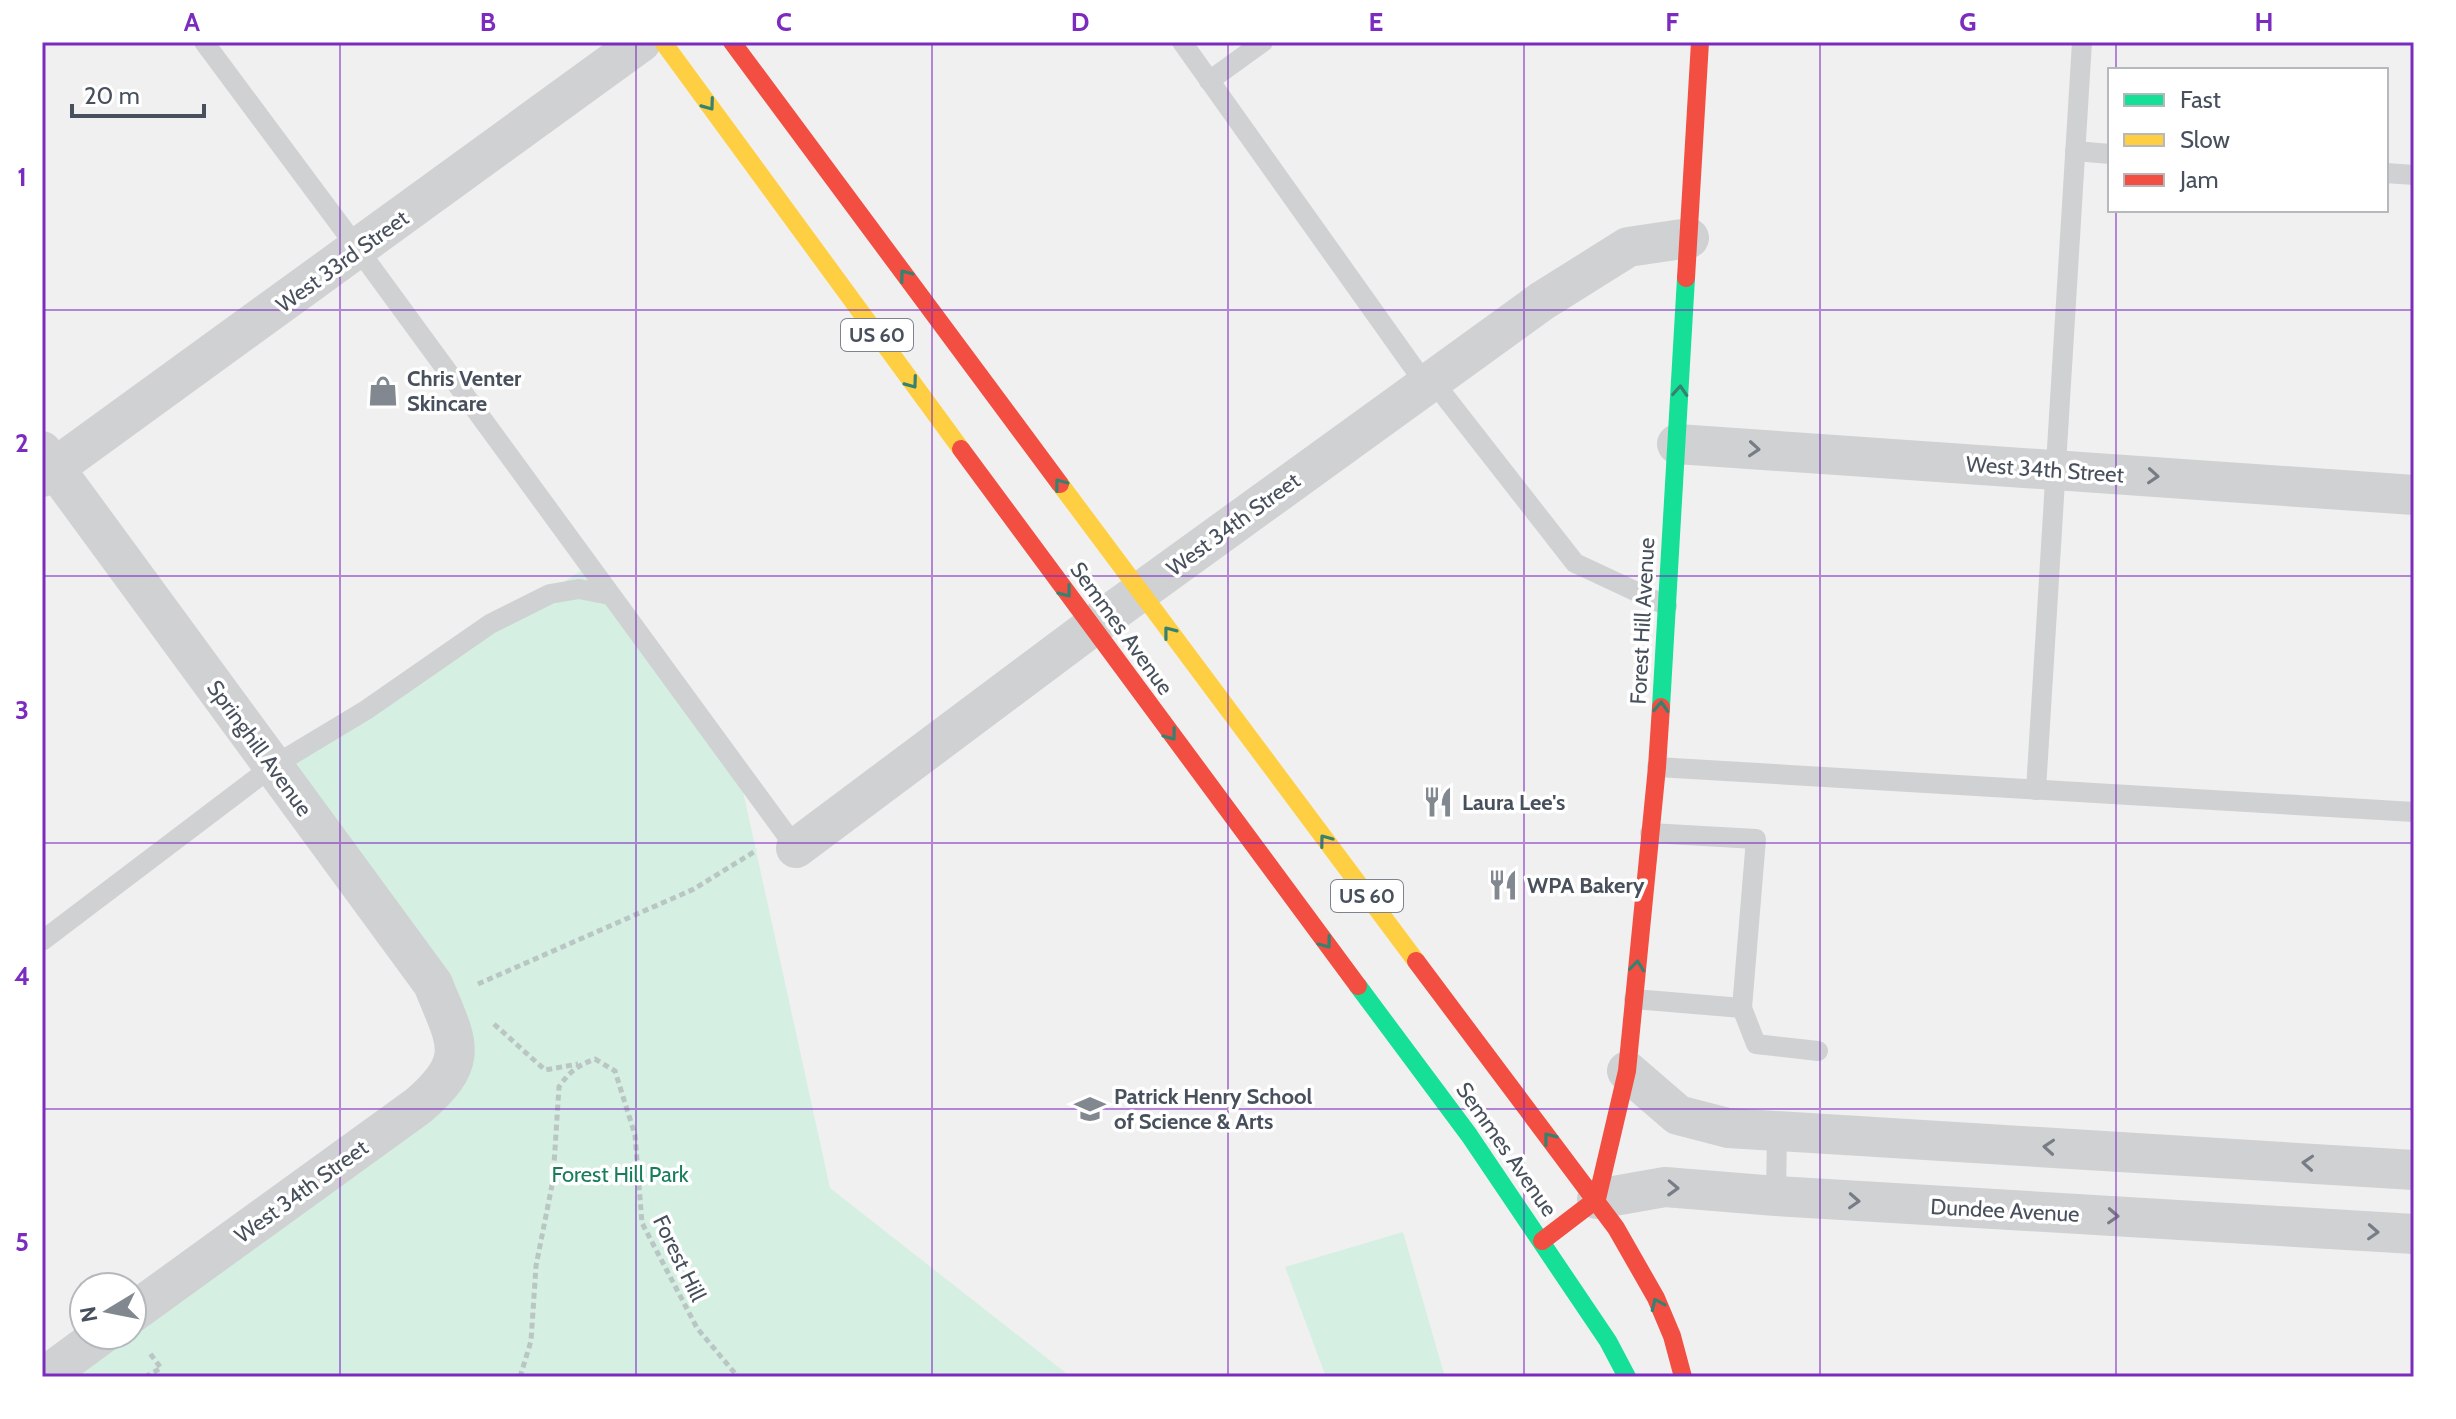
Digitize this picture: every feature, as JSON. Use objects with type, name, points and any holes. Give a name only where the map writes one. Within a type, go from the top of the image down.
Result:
[{"type":"main road","name":"Semmes Avenue","points":[[663,42],[1122,669],[1469,1135],[1542,1241]]},
{"type":"main road","name":"Semmes Avenue","points":[[732,42],[1517,1097],[1597,1199]]},
{"type":"main road","name":"Forest Hill Avenue","points":[[1597,1199],[1627,1071],[1657,767],[1700,42]]},
{"type":"main road","points":[[1542,1241],[1597,1199]]},
{"type":"main road","name":"US 60","points":[[1597,1199],[1634,1253],[1675,1344],[1683,1377]]},
{"type":"main road","name":"US 60","points":[[1542,1241],[1608,1341],[1627,1377]]},
{"type":"street","name":"West 33rd Street","points":[[46,466],[358,249],[641,42]]},
{"type":"street","name":"West 34th Street","points":[[790,840],[1093,626],[1542,301],[1628,247],[1689,238]]},
{"type":"street","name":"West 34th Street","points":[[1677,444],[2414,495]]},
{"type":"street","name":"Springhill Avenue","points":[[46,466],[433,984],[451,1026],[455,1055]]},
{"type":"street","name":"West 34th Street","points":[[148,1301],[418,1106],[437,1090],[448,1075],[455,1055]]},
{"type":"street","points":[[1627,1071],[1678,1115],[1728,1128],[2414,1170]]},
{"type":"street","name":"Dundee Avenue","points":[[1597,1199],[1665,1187],[2414,1234]]},
{"type":"street","points":[[44,1377],[79,1351]]},
{"type":"lane","points":[[204,42],[790,840]]},
{"type":"lane","points":[[1182,42],[1429,382],[1575,563],[1667,606]]},
{"type":"lane","points":[[1209,81],[1263,42]]},
{"type":"lane","points":[[2036,790],[2082,42]]},
{"type":"lane","points":[[2075,151],[2108,154]]},
{"type":"lane","points":[[2388,173],[2414,175]]},
{"type":"lane","points":[[42,941],[273,766],[366,710],[490,624],[550,594],[579,589],[610,595]]},
{"type":"lane","points":[[1657,767],[2414,812]]},
{"type":"lane","points":[[1650,833],[1756,839],[1742,1008],[1756,1044],[1818,1051]]},
{"type":"lane","points":[[1634,999],[1742,1008]]},
{"type":"lane","points":[[1776,1196],[1777,1130]]},
{"type":"path","points":[[439,1000],[694,889],[790,840]]},
{"type":"path","points":[[439,1000],[484,1016],[545,1070],[581,1064]]},
{"type":"path","name":"Forest Hill","points":[[581,1064],[595,1059],[615,1071],[635,1135],[642,1223],[697,1328],[738,1377]]},
{"type":"path","points":[[520,1377],[531,1341],[536,1266],[553,1180],[559,1087],[568,1074],[581,1064]]},
{"type":"green space","name":"Forest Hill Park","points":[[593,563],[741,782],[830,1188],[1071,1377],[42,1377],[77,1351],[148,1351],[148,1299],[426,1097],[450,1031],[276,767]]},
{"type":"green space","points":[[1403,1232],[1445,1377],[1326,1377],[1285,1267]]},
{"type":"traffic: fast","points":[[1661,707],[1686,278]]},
{"type":"traffic: fast","points":[[1358,986],[1469,1135],[1608,1341],[1627,1377]]},
{"type":"traffic: slow","points":[[663,42],[961,449]]},
{"type":"traffic: slow","points":[[1060,484],[1416,961]]},
{"type":"traffic: jam","points":[[732,42],[1060,484]]},
{"type":"traffic: jam","points":[[1686,278],[1700,42]]},
{"type":"traffic: jam","points":[[961,449],[1358,986]]},
{"type":"traffic: jam","points":[[1542,1241],[1597,1199],[1627,1071],[1661,707]]},
{"type":"traffic: jam","points":[[1416,961],[1616,1228],[1656,1298],[1672,1336],[1683,1377]]},
{"type":"place","name":"Chris Venter Skincare","points":[[383,391]]},
{"type":"place","name":"Laura Lee's","points":[[1438,802]]},
{"type":"place","name":"WPA Bakery","points":[[1503,885]]},
{"type":"place","name":"Patrick Henry School of Science & Arts","points":[[1090,1109]]}]
